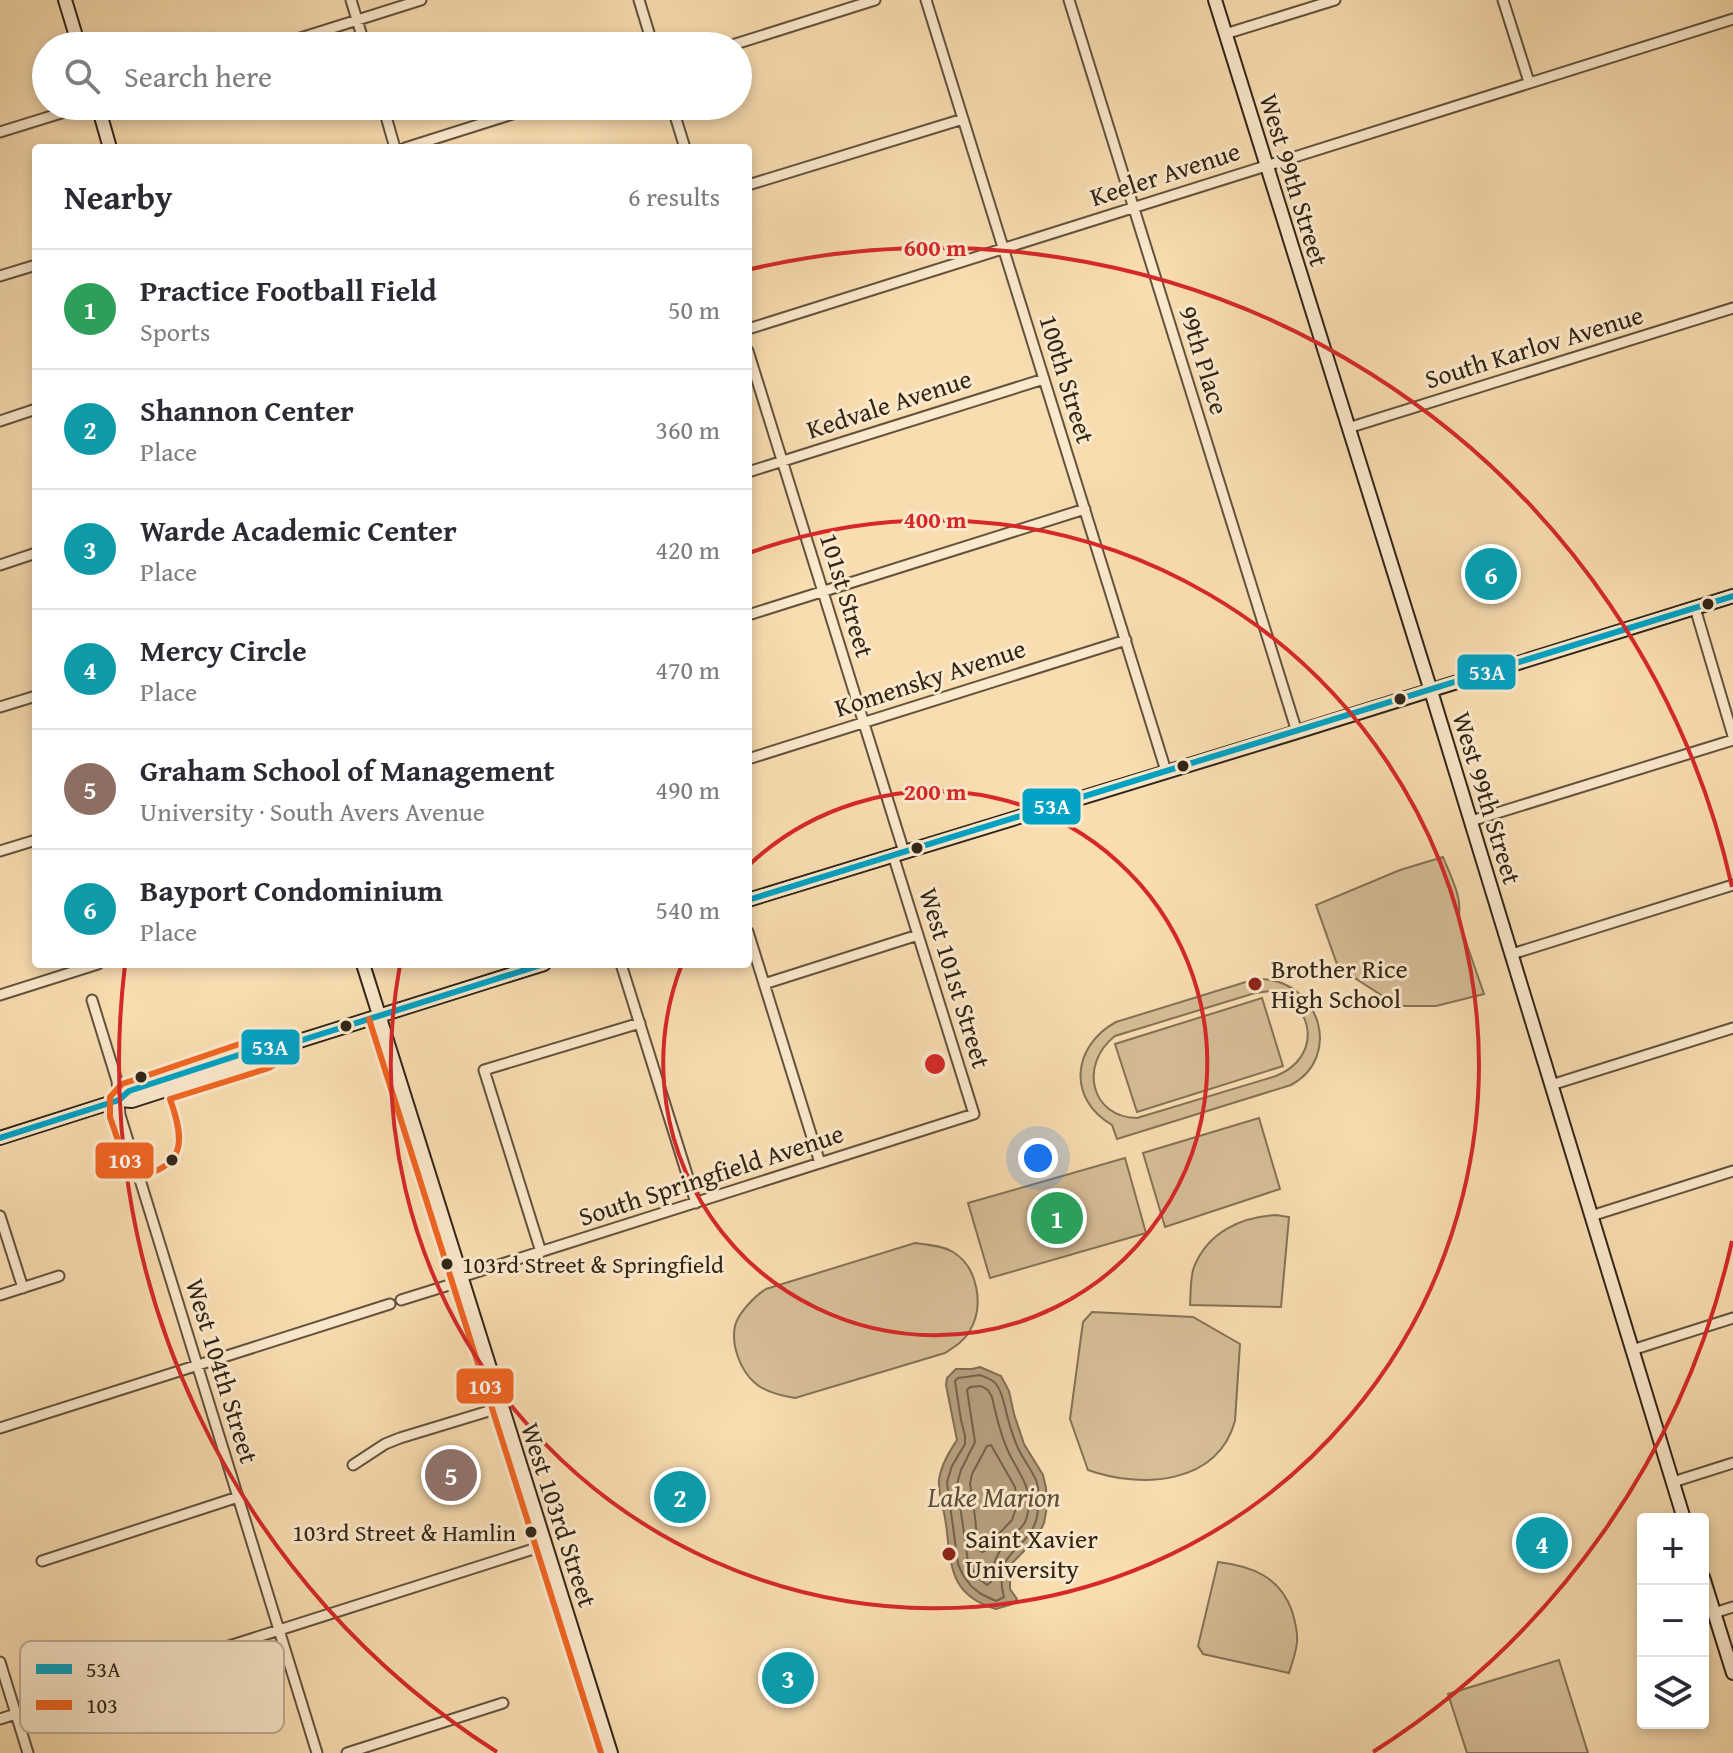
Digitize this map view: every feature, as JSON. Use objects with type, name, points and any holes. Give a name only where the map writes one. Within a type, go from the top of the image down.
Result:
[{"type":"main road","points":[[65,0],[75,32]]},
{"type":"main road","name":"West 99th Street","points":[[1215,0],[1431,691],[1682,1513]]},
{"type":"main road","points":[[102,120],[109,144]]},
{"type":"main road","points":[[752,899],[1733,596]]},
{"type":"main road","name":"West 103rd Street","points":[[364,968],[611,1753]]},
{"type":"main road","points":[[0,1138],[119,1100],[129,1091],[148,1084],[263,1047],[280,1047],[531,968]]},
{"type":"main road","points":[[1705,1585],[1733,1673]]},
{"type":"street","points":[[351,0],[361,32]]},
{"type":"street","points":[[319,32],[421,0]]},
{"type":"street","points":[[639,0],[649,32]]},
{"type":"street","points":[[752,39],[875,0]]},
{"type":"street","name":"100th Street","points":[[926,0],[1166,771]]},
{"type":"street","name":"99th Place","points":[[1069,0],[1297,732]]},
{"type":"street","points":[[1225,34],[1335,0]]},
{"type":"street","points":[[1503,0],[1529,82]]},
{"type":"street","name":"Keeler Avenue","points":[[752,328],[1733,19]]},
{"type":"street","points":[[752,184],[963,119]]},
{"type":"street","points":[[0,132],[39,120]]},
{"type":"street","points":[[387,120],[394,144]]},
{"type":"street","points":[[418,144],[494,120]]},
{"type":"street","points":[[676,120],[684,144]]},
{"type":"street","points":[[0,276],[32,266]]},
{"type":"street","name":"South Karlov Avenue","points":[[1348,428],[1733,308]]},
{"type":"street","name":"101st Street","points":[[752,364],[863,723],[898,854]]},
{"type":"street","name":"Kedvale Avenue","points":[[752,471],[1044,379]]},
{"type":"street","points":[[0,421],[32,410]]},
{"type":"street","points":[[752,614],[1085,509]]},
{"type":"street","points":[[0,565],[32,554]]},
{"type":"street","points":[[1471,821],[1733,738],[1695,608]]},
{"type":"street","name":"Komensky Avenue","points":[[752,758],[1126,640]]},
{"type":"street","points":[[0,707],[32,697]]},
{"type":"street","points":[[0,851],[32,841]]},
{"type":"street","name":"West 101st Street","points":[[898,854],[918,935],[974,1114]]},
{"type":"street","points":[[1512,954],[1733,885]]},
{"type":"street","points":[[764,984],[918,935]]},
{"type":"street","points":[[752,945],[820,1163]]},
{"type":"street","points":[[0,995],[85,968]]},
{"type":"street","points":[[622,968],[696,1203]]},
{"type":"street","name":"West 104th Street","points":[[92,1000],[117,1081],[120,1115],[282,1641]]},
{"type":"street","points":[[541,1252],[484,1070],[640,1023]]},
{"type":"street","points":[[1551,1085],[1733,1028]]},
{"type":"street","name":"South Springfield Avenue","points":[[0,1428],[974,1114]]},
{"type":"street","points":[[1591,1216],[1733,1171]]},
{"type":"street","points":[[0,1216],[23,1288]]},
{"type":"street","points":[[0,1295],[59,1276]]},
{"type":"street","points":[[1632,1350],[1733,1318]]},
{"type":"street","points":[[353,1465],[400,1438],[502,1407]]},
{"type":"street","points":[[1673,1482],[1733,1463]]},
{"type":"street","points":[[42,1561],[238,1497]]},
{"type":"street","points":[[245,1641],[546,1545]]},
{"type":"street","points":[[1714,1613],[1733,1607]]},
{"type":"street","name":"West 104th Street","points":[[284,1646],[317,1753]]},
{"type":"street","points":[[0,1662],[20,1727]]},
{"type":"street","points":[[347,1753],[503,1703]]},
{"type":"street","points":[[0,1719],[20,1713]]},
{"type":"street","points":[[22,1733],[28,1753]]},
{"type":"shaded area","points":[[1443,857],[1458,896],[1458,919],[1484,994],[1436,1006],[1398,1006],[1338,967],[1316,905],[1400,870]]},
{"type":"shaded area","points":[[1261,979],[1281,983],[1298,992],[1310,1006],[1318,1022],[1320,1040],[1317,1057],[1307,1072],[1291,1085],[1117,1139],[1112,1125],[1097,1114],[1087,1101],[1082,1087],[1081,1073],[1090,1045],[1101,1032],[1116,1022]],"holes":[[[1271,991],[1298,1008],[1308,1032],[1301,1057],[1291,1068],[1276,1076],[1137,1118],[1109,1109],[1100,1099],[1095,1087],[1097,1060],[1115,1036],[1255,993]]]},
{"type":"shaded area","points":[[1262,998],[1283,1066],[1137,1112],[1115,1044]]},
{"type":"shaded area","points":[[1259,1118],[1280,1189],[1165,1227],[1143,1153]]},
{"type":"shaded area","points":[[1125,1158],[1146,1233],[990,1278],[968,1203]]},
{"type":"shaded area","points":[[1276,1215],[1289,1217],[1281,1307],[1190,1305],[1193,1271],[1208,1244],[1238,1223]]},
{"type":"shaded area","points":[[915,1243],[953,1252],[962,1259],[973,1277],[977,1311],[969,1332],[958,1344],[945,1353],[795,1398],[769,1391],[750,1378],[741,1364],[734,1333],[743,1310],[752,1300],[766,1289]]},
{"type":"shaded area","points":[[1092,1312],[1193,1317],[1240,1344],[1235,1421],[1226,1442],[1212,1458],[1195,1470],[1153,1480],[1109,1476],[1088,1470],[1070,1419],[1083,1322]]},
{"type":"shaded area","points":[[1218,1562],[1263,1575],[1287,1599],[1297,1630],[1296,1650],[1289,1673],[1203,1654],[1198,1646]]},
{"type":"shaded area","points":[[1559,1660],[1588,1753],[1467,1753],[1448,1694]]},
{"type":"water","name":"Lake Marion","points":[[980,1367],[1001,1376],[1009,1391],[1024,1444],[1043,1475],[1046,1488],[1044,1523],[1037,1538],[1013,1562],[1010,1571],[1010,1589],[1017,1599],[1013,1604],[996,1609],[979,1602],[959,1584],[951,1561],[939,1485],[943,1464],[957,1440],[947,1378],[956,1369]]},
{"type":"transit line","name":"53A","points":[[752,899],[1733,596]]},
{"type":"transit line","name":"53A","points":[[0,1138],[119,1100],[129,1091],[263,1047],[280,1047],[531,968]]},
{"type":"transit line","name":"103","points":[[369,1019],[601,1753]]},
{"type":"transit line","name":"103","points":[[289,1034],[260,1037],[122,1084],[110,1097],[110,1117],[129,1173],[137,1177],[153,1172],[173,1159],[178,1150],[178,1127],[170,1099],[269,1068],[295,1053]]},
{"type":"place","name":"Bayport Condominium","points":[[1491,574]]},
{"type":"place","name":"Brother Rice High School","points":[[1255,984]]},
{"type":"place","name":"Practice Football Field","points":[[1057,1218]]},
{"type":"place","name":"103rd Street & Springfield","points":[[447,1264]]},
{"type":"place","name":"Graham School of Management","points":[[451,1475]]},
{"type":"place","name":"Shannon Center","points":[[680,1497]]},
{"type":"place","name":"103rd Street & Hamlin","points":[[531,1532]]},
{"type":"place","name":"Mercy Circle","points":[[1542,1543]]},
{"type":"place","name":"Saint Xavier University","points":[[949,1554]]},
{"type":"place","name":"Warde Academic Center","points":[[788,1678]]}]
